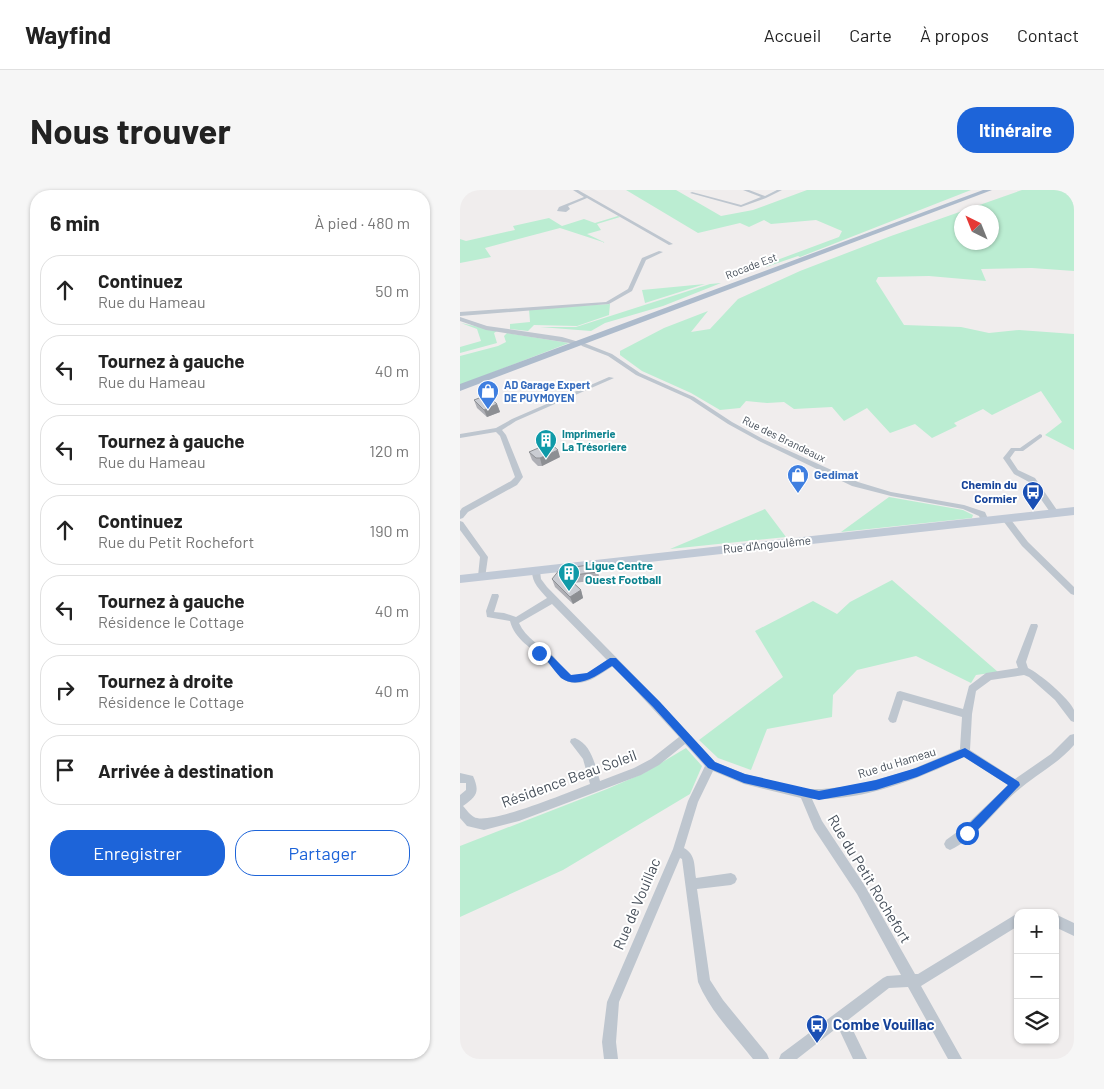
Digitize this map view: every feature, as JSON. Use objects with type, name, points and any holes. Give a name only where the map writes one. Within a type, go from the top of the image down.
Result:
[{"type":"main road","name":"Rocade Est","points":[[460,389],[989,190]]},
{"type":"street","points":[[575,190],[672,244]]},
{"type":"street","points":[[745,190],[765,197]]},
{"type":"street","points":[[692,193],[741,206],[780,190]]},
{"type":"street","points":[[566,206],[586,197]]},
{"type":"street","points":[[460,314],[601,304],[612,301],[630,290],[644,259],[661,252]]},
{"type":"street","points":[[487,311],[490,305]]},
{"type":"street","points":[[460,319],[500,330],[552,336],[576,342]]},
{"type":"street","name":"Rue des Brandeaux","points":[[584,345],[610,354],[645,378],[692,398],[730,423],[761,440],[855,484],[891,494],[964,508],[982,514],[985,520]]},
{"type":"street","points":[[460,436],[498,430],[514,420],[611,378]]},
{"type":"street","points":[[460,516],[466,510],[514,483],[519,477],[503,435],[498,430]]},
{"type":"street","points":[[1040,436],[1021,450],[1013,449],[1006,458],[1016,472],[1032,480],[1055,513]]},
{"type":"street","name":"Rue d'Angoulême","points":[[460,578],[1074,510]]},
{"type":"street","points":[[1006,518],[1025,544],[1074,592]]},
{"type":"street","points":[[460,524],[484,557],[482,576]]},
{"type":"street","points":[[536,571],[535,576],[539,584],[711,765],[744,779],[804,794]]},
{"type":"street","points":[[496,596],[490,615],[504,616],[516,620],[553,599]]},
{"type":"street","points":[[516,620],[514,624],[536,651],[549,658],[566,677],[586,678],[613,661]]},
{"type":"street","points":[[1024,672],[1021,662],[1034,626]]},
{"type":"street","points":[[1016,785],[965,752],[967,714],[972,689],[990,676],[1024,672],[1032,674],[1058,697],[1074,718]]},
{"type":"street","points":[[893,719],[900,695],[967,714]]},
{"type":"street","name":"Résidence Beau Soleil","points":[[460,810],[470,822],[484,825],[519,816],[646,767],[686,737]]},
{"type":"street","points":[[950,844],[967,833],[1016,785],[1068,747],[1074,738]]},
{"type":"street","points":[[576,742],[588,757],[596,786]]},
{"type":"street","name":"Rue du Hameau","points":[[804,794],[819,796],[876,785],[917,772],[965,752]]},
{"type":"street","name":"Rue de Vouillac","points":[[611,1059],[609,1042],[613,1002],[678,850],[693,801],[711,765]]},
{"type":"street","points":[[460,778],[469,779],[472,786],[470,794],[460,802]]},
{"type":"street","name":"Rue du Petit Rochefort","points":[[804,794],[818,825],[861,890],[955,1059]]},
{"type":"street","points":[[678,850],[687,856],[704,982],[718,1005],[762,1059]]},
{"type":"street","points":[[691,884],[731,880]]},
{"type":"street","points":[[786,1059],[887,982],[920,980],[1014,921]]},
{"type":"street","points":[[1059,922],[1074,930]]},
{"type":"street","points":[[840,1017],[860,1059]]},
{"type":"green space","points":[[626,190],[676,190],[721,216],[753,210],[807,190],[971,190],[800,257],[798,256],[766,267],[769,263],[839,237],[842,231],[816,220],[771,224],[764,220],[749,227],[740,223],[698,233]]},
{"type":"green space","points":[[1022,190],[1074,190],[1074,271],[1032,268],[981,269],[986,281],[929,276],[878,277],[876,281],[904,325],[961,327],[989,333],[1019,330],[1074,334],[1074,450],[1045,435],[1062,422],[1041,391],[992,415],[983,409],[954,423],[957,426],[932,438],[915,424],[890,433],[867,408],[844,421],[832,407],[794,409],[784,402],[746,401],[740,408],[720,410],[691,393],[642,371],[620,355],[620,351],[664,328],[708,311],[691,332],[710,329],[738,299],[800,271],[954,214],[954,250],[999,250],[999,205],[979,205]]},
{"type":"green space","points":[[620,217],[597,224],[601,230],[587,234],[606,243],[560,228],[485,248],[491,257],[460,263],[460,239],[466,241],[515,230],[513,226],[549,218],[562,226],[584,219],[595,223]]},
{"type":"green space","points":[[721,283],[663,306],[605,323],[591,331],[540,327],[576,327],[710,284]]},
{"type":"green space","points":[[705,284],[645,303],[642,290]]},
{"type":"green space","points":[[610,304],[609,315],[577,326],[534,325],[528,331],[510,329],[510,324],[530,322],[529,309]]},
{"type":"green space","points":[[461,323],[497,331],[494,333],[497,343],[460,353],[460,347],[481,341],[477,329]]},
{"type":"green space","points":[[507,333],[569,343],[460,385],[460,356],[498,346],[506,342],[504,336]]},
{"type":"green space","points":[[889,497],[963,510],[973,515],[972,518],[841,532]]},
{"type":"green space","points":[[765,509],[786,537],[670,549]]},
{"type":"green space","points":[[892,580],[998,672],[976,675],[971,683],[916,656],[857,670],[833,695],[832,717],[767,729],[751,770],[718,758],[699,740],[783,677],[755,631],[813,601],[837,614],[850,602]]},
{"type":"green space","points":[[686,748],[702,766],[690,794],[563,870],[460,917],[460,846],[644,773]]},
{"type":"building","points":[[487,395],[497,404],[484,410],[474,400]]},
{"type":"building","points":[[550,443],[558,450],[540,458],[536,458],[529,452]]},
{"type":"building","points":[[596,564],[598,572],[566,576],[581,590],[570,597],[552,579],[560,569]]},
{"type":"place","name":"AD Garage Expert DE PUYMOYEN","points":[[488,410]]},
{"type":"place","name":"Imprimerie La Trésoriere","points":[[546,459]]},
{"type":"place","name":"Gedimat","points":[[798,494]]},
{"type":"place","name":"Chemin du Cormier","points":[[1033,511]]},
{"type":"place","name":"Ligue Centre Ouest Football","points":[[569,592]]},
{"type":"place","name":"Combe Vouillac","points":[[817,1044]]},
{"type":"route","points":[[539,653],[549,658],[566,677],[575,679],[589,677],[613,661],[711,765],[726,773],[744,779],[804,794],[819,796],[876,785],[917,772],[965,752],[1016,785],[967,833]]}]
